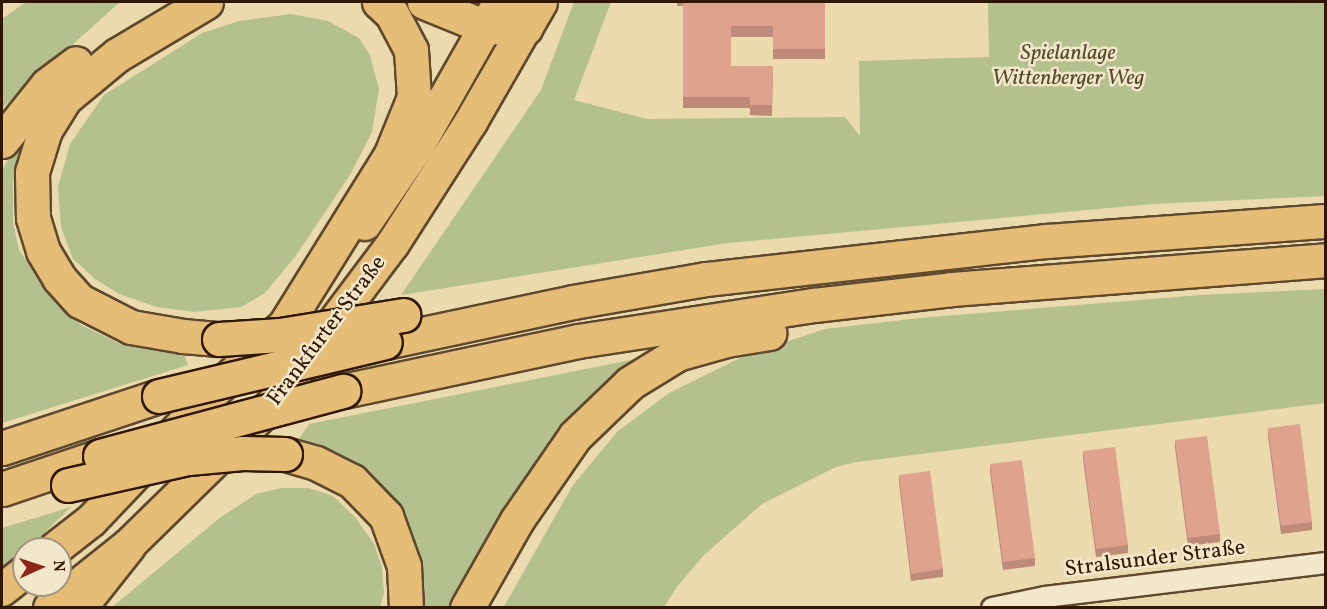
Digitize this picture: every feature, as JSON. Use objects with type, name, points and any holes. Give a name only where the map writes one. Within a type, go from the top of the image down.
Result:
[{"type":"highway","points":[[2,141],[47,85],[135,19],[167,2]]},
{"type":"highway","points":[[206,2],[117,55],[65,98],[45,130],[32,172],[33,218],[43,251],[59,278],[80,301],[131,327],[183,336],[219,339],[280,335],[536,292],[573,302]]},
{"type":"highway","points":[[286,323],[391,154],[414,97],[411,50],[393,14],[379,2]]},
{"type":"highway","points":[[424,2],[493,14],[533,15]]},
{"type":"highway","points":[[505,2],[533,15]]},
{"type":"highway","points":[[2,448],[159,396],[385,342],[573,302],[706,279],[1034,242],[1326,222]]},
{"type":"highway","points":[[2,489],[100,456],[343,391],[578,341],[814,305],[952,289],[1326,260]]},
{"type":"highway","points":[[467,608],[517,520],[575,436],[630,383],[677,354],[726,340],[826,324],[920,316],[952,289]]},
{"type":"highway","points":[[2,501],[12,504],[68,485],[188,458],[243,453],[285,454],[316,463],[352,481],[386,516],[404,566],[406,608]]},
{"type":"highway","points":[[79,608],[129,545]]},
{"type":"main road","name":"Frankfurter Straße","points":[[70,537],[91,521],[213,393],[286,323],[344,255],[418,146],[493,14]]},
{"type":"main road","name":"Frankfurter Straße","points":[[50,608],[129,545],[272,405],[393,244],[471,122],[533,15]]},
{"type":"street","name":"Stralsunder Straße","points":[[992,608],[1045,597],[1326,563]]},
{"type":"green space","points":[[26,2],[120,2],[2,108],[2,19]]},
{"type":"green space","name":"Spielanlage Wittenberger Weg","points":[[574,2],[611,2],[574,100],[647,119],[845,117],[860,136],[859,61],[989,57],[988,2],[1325,2],[1325,196],[1153,204],[728,243],[401,295],[541,90]]},
{"type":"green space","points":[[291,14],[328,21],[359,38],[370,55],[379,89],[372,132],[350,175],[295,257],[265,293],[241,307],[194,312],[157,307],[119,294],[95,279],[73,259],[61,227],[58,187],[70,144],[104,95],[202,33],[239,21]]},
{"type":"green space","points":[[39,118],[24,146],[13,183],[13,222],[19,250],[46,290],[81,325],[123,345],[183,351],[188,365],[2,423],[2,170],[18,143]]},
{"type":"green space","points":[[1325,289],[1325,403],[857,462],[836,467],[762,504],[703,556],[677,587],[664,607],[503,608],[573,485],[618,431],[669,393],[746,355],[825,329],[919,318],[1201,295]]},
{"type":"green space","points":[[661,354],[454,607],[423,607],[424,588],[419,557],[402,517],[378,483],[344,463],[295,445],[309,424]]},
{"type":"green space","points":[[281,488],[309,488],[333,496],[356,518],[374,544],[382,567],[384,593],[380,607],[112,607],[221,517],[256,494]]},
{"type":"green space","points":[[71,507],[40,537],[12,537],[12,564],[2,573],[2,528]]},
{"type":"building","points":[[683,2],[825,2],[825,49],[773,49],[773,26],[731,26],[731,66],[773,66],[772,105],[750,105],[750,97],[683,97]]},
{"type":"building","points":[[1300,424],[1312,522],[1281,526],[1268,428]]},
{"type":"building","points":[[1207,436],[1220,534],[1188,538],[1175,440]]},
{"type":"building","points":[[1115,447],[1128,545],[1096,549],[1083,451]]},
{"type":"building","points":[[1022,460],[1035,558],[1003,562],[990,464]]},
{"type":"building","points":[[930,471],[943,569],[911,574],[899,475]]},
{"type":"building","points":[[1326,606],[1326,608],[1279,608]]}]
